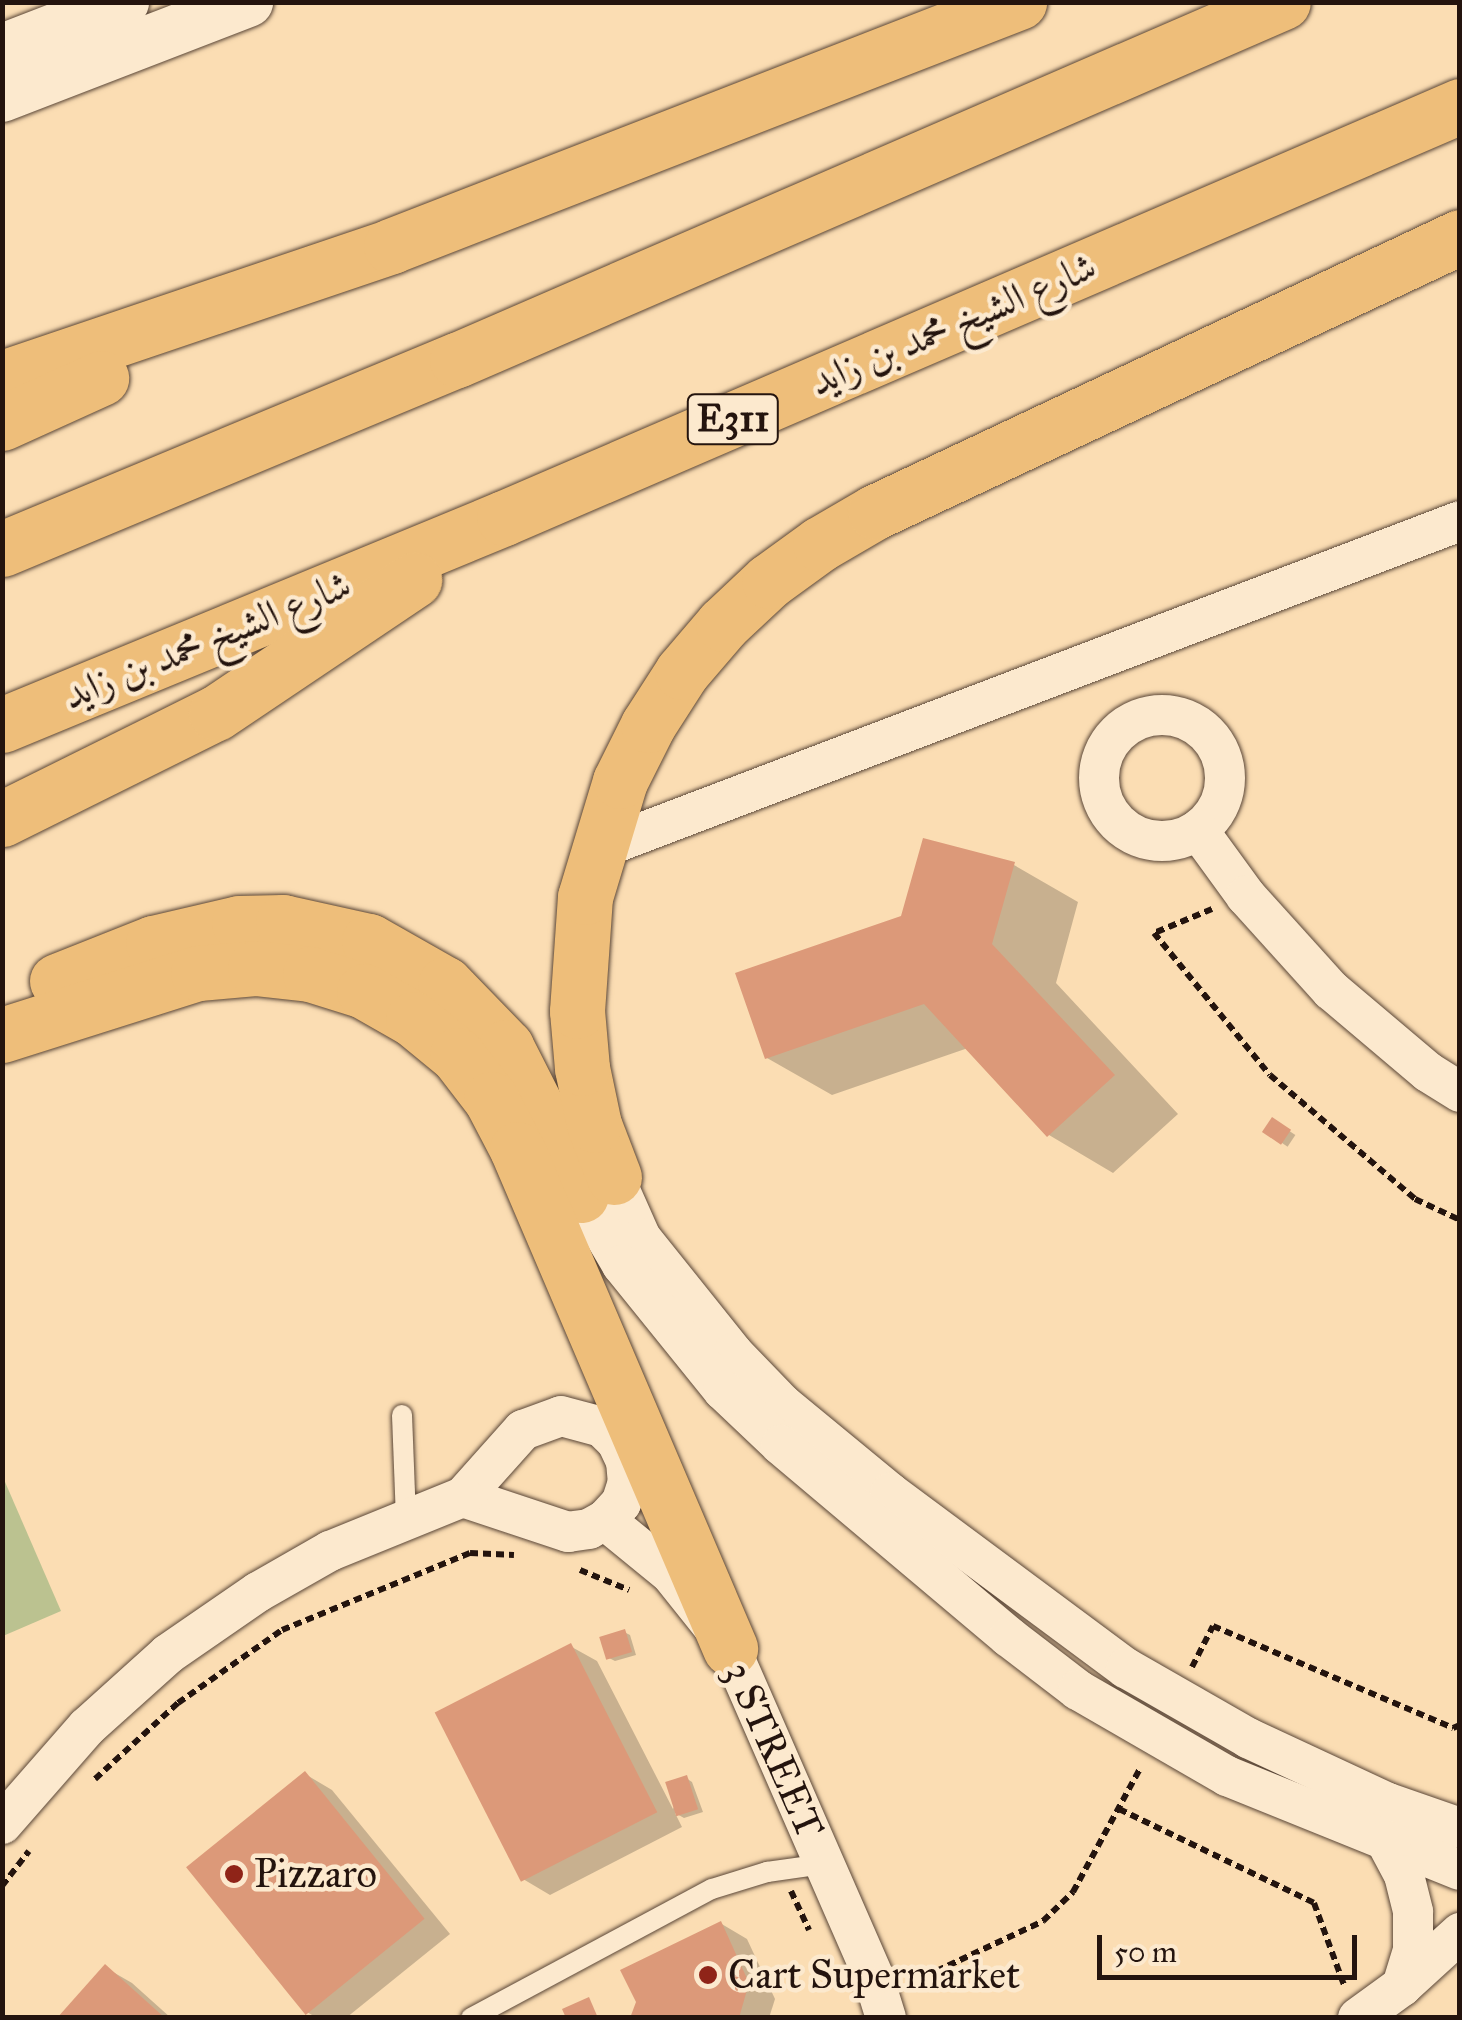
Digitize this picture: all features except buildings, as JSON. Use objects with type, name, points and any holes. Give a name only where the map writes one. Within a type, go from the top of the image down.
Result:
[{"type":"highway","points":[[2,378],[391,246],[1020,2]]},
{"type":"highway","points":[[2,549],[476,352],[1283,2]]},
{"type":"highway","name":"شارع الشيخ محمد بن زايد","points":[[2,725],[504,518],[1460,106]]},
{"type":"highway","points":[[598,1186],[594,1125],[577,1011],[585,897],[620,781],[648,725],[682,672],[746,602],[820,544],[875,512],[1460,237]]},
{"type":"highway","points":[[2,422],[391,246]]},
{"type":"highway","points":[[2,819],[216,712],[504,518]]},
{"type":"highway","points":[[2,1002],[196,930],[283,922],[368,941],[445,984],[487,1024],[598,1186]]},
{"type":"highway","points":[[2,1035],[198,973],[254,968],[310,974],[346,986],[413,1018],[457,1055],[491,1100],[517,1149],[730,1648]]},
{"type":"street","points":[[2,49],[124,2]]},
{"type":"street","points":[[2,97],[248,2]]},
{"type":"street","points":[[599,849],[1460,521]]},
{"type":"street","points":[[1198,830],[1246,896],[1330,990],[1428,1072],[1460,1092]]},
{"type":"street","points":[[598,1186],[733,1353],[782,1404],[1012,1586],[1126,1668],[1266,1746],[1388,1803],[1460,1828]]},
{"type":"street","points":[[598,1186],[622,1265],[723,1390],[780,1446],[1010,1637],[1078,1690],[1227,1776],[1460,1870]]},
{"type":"street","points":[[17,1836],[87,1727],[168,1654],[258,1592],[330,1551],[462,1497],[522,1430],[561,1416],[602,1427],[617,1442],[626,1461],[628,1482],[621,1503],[605,1520],[589,1529],[568,1532],[462,1497]]},
{"type":"street","name":"3 STREET","points":[[605,1520],[671,1574],[730,1648],[884,2007]]},
{"type":"street","points":[[1386,1841],[1404,1875],[1414,1912],[1413,1950],[1402,1986]]},
{"type":"street","points":[[1354,2009],[1402,1986],[1460,1933]]},
{"type":"lane","points":[[402,1415],[406,1518]]},
{"type":"lane","points":[[471,2018],[659,1914],[712,1890],[781,1870],[824,1864]]},
{"type":"path","points":[[1246,896],[1154,933],[1270,1075],[1415,1200],[1460,1220]]},
{"type":"path","points":[[84,1790],[178,1704],[282,1630],[470,1552],[531,1556]]},
{"type":"path","points":[[566,1566],[634,1592]]},
{"type":"path","points":[[1178,1697],[1213,1626],[1453,1728],[1460,1726]]},
{"type":"path","points":[[884,2007],[1043,1921],[1072,1892],[1158,1738]]},
{"type":"path","points":[[1119,1809],[1314,1903],[1354,2009]]},
{"type":"path","points":[[2,1886],[17,1836]]},
{"type":"path","points":[[781,1870],[811,1936]]},
{"type":"green space","points":[[2,1475],[61,1611],[3,1636],[2,1636]]},
{"type":"place","name":"Pizzaro","points":[[234,1874]]},
{"type":"place","name":"Cart Supermarket","points":[[708,1975]]}]
